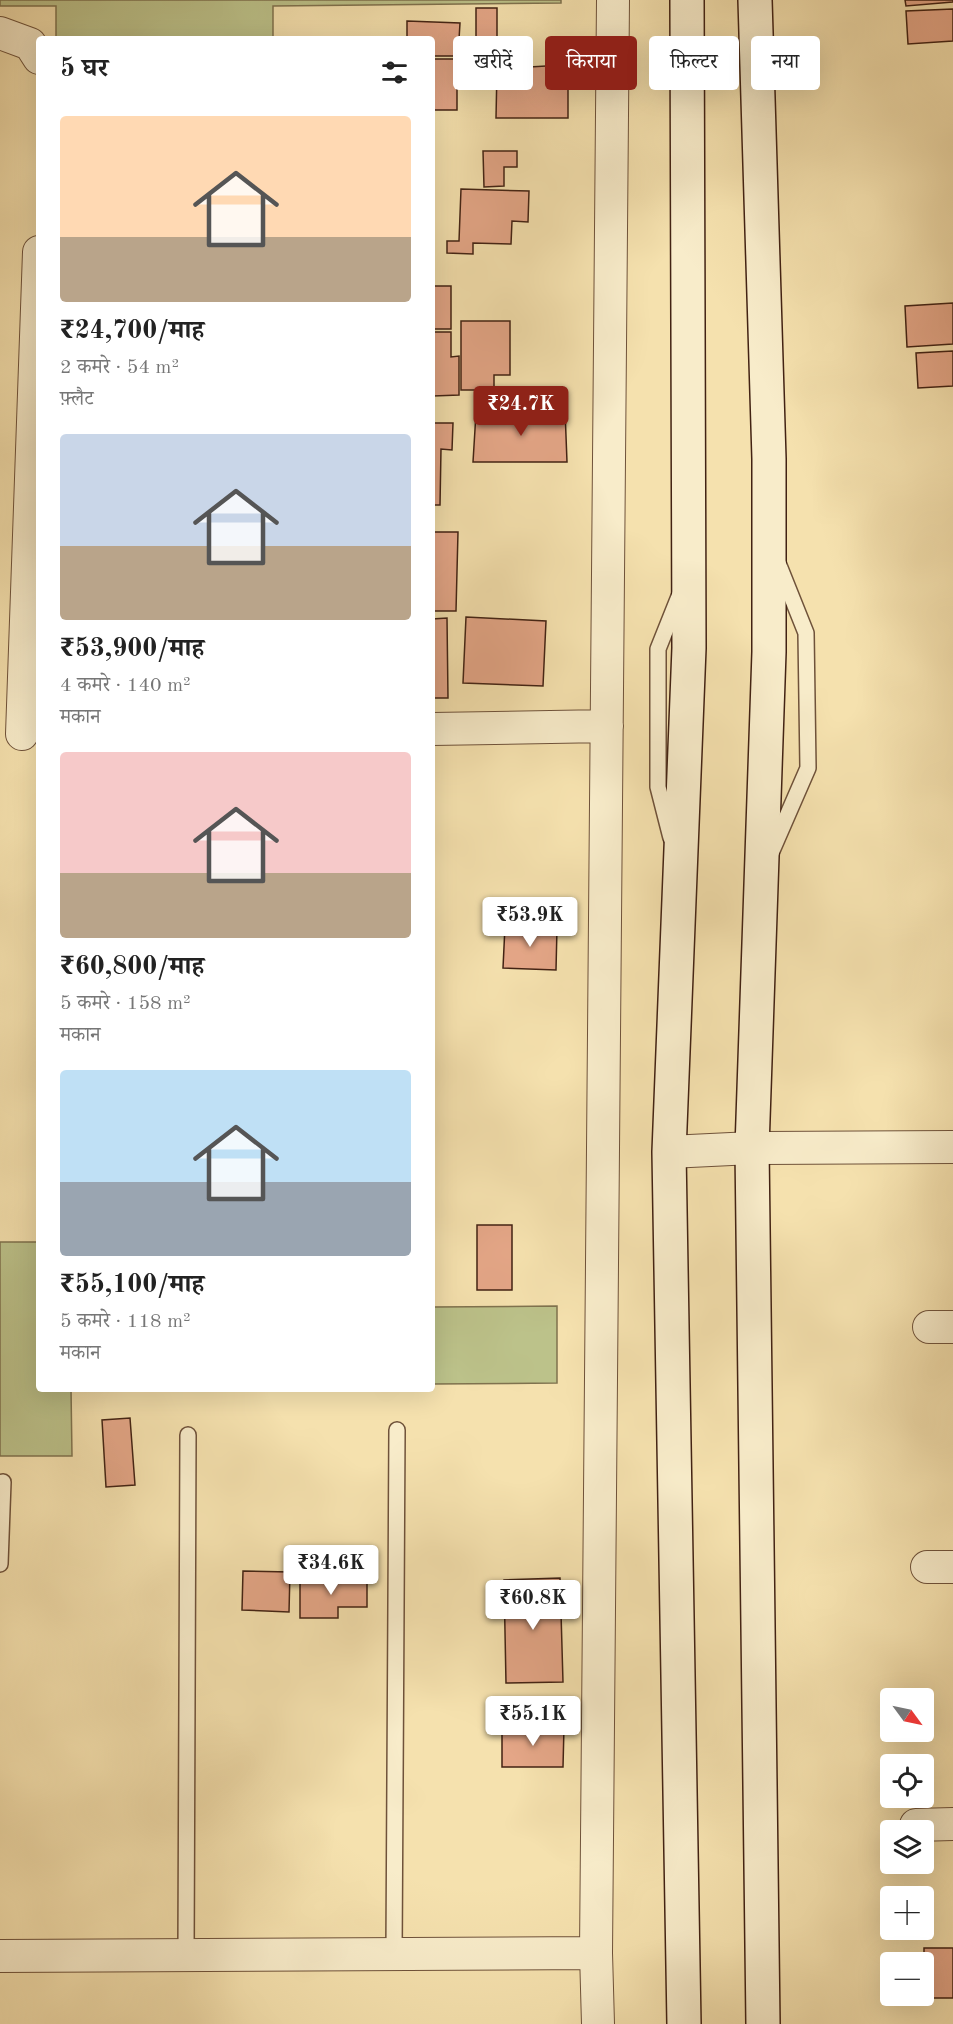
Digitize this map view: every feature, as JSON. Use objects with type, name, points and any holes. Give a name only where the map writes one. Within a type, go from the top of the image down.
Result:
[{"type":"street","points":[[598,2024],[596,1953],[613,0]]},
{"type":"street","points":[[684,2024],[669,1152],[690,569],[687,0]]},
{"type":"street","points":[[755,0],[769,459],[769,652],[752,1148],[763,2024]]},
{"type":"street","points":[[0,33],[30,44],[36,53]]},
{"type":"street","points":[[20,734],[36,328]]},
{"type":"street","points":[[435,729],[607,726]]},
{"type":"street","points":[[669,1152],[752,1148],[953,1147]]},
{"type":"street","points":[[934,1825],[953,1824]]},
{"type":"street","points":[[0,1956],[596,1953]]},
{"type":"lane","points":[[761,877],[808,768],[806,633],[769,541]]},
{"type":"lane","points":[[393,1954],[397,1430]]},
{"type":"lane","points":[[186,1955],[188,1435]]},
{"type":"lane","points":[[0,1564],[3,1482]]},
{"type":"green space","points":[[0,0],[561,0],[561,3],[273,6],[273,36],[56,36],[56,6],[0,6]]},
{"type":"green space","points":[[0,1242],[36,1242],[36,1392],[71,1392],[72,1456],[0,1456]]},
{"type":"green space","points":[[557,1306],[557,1383],[435,1384],[435,1307]]},
{"type":"building","points":[[905,0],[953,0],[953,2],[906,6]]},
{"type":"building","points":[[476,8],[497,8],[497,36],[476,36]]},
{"type":"building","points":[[953,9],[953,41],[908,44],[906,11]]},
{"type":"building","points":[[407,21],[460,23],[459,36],[453,36],[453,56],[435,56],[435,36],[407,36]]},
{"type":"building","points":[[435,59],[453,59],[453,90],[457,90],[457,110],[435,110]]},
{"type":"building","points":[[545,66],[545,90],[568,90],[568,118],[496,118],[497,90],[533,90],[533,67]]},
{"type":"building","points":[[483,151],[517,151],[517,167],[504,167],[504,186],[484,187]]},
{"type":"building","points":[[461,189],[529,191],[528,222],[512,221],[511,244],[473,243],[473,254],[447,253],[447,241],[459,241]]},
{"type":"building","points":[[435,286],[451,286],[451,329],[435,329]]},
{"type":"building","points":[[953,303],[953,344],[907,347],[905,306]]},
{"type":"building","points":[[461,321],[510,321],[510,375],[494,375],[494,390],[461,390]]},
{"type":"building","points":[[435,332],[451,332],[451,357],[459,356],[459,395],[435,396]]},
{"type":"building","points":[[953,351],[953,386],[918,388],[916,353]]},
{"type":"building","points":[[565,410],[567,462],[473,462],[476,413]]},
{"type":"building","points":[[435,423],[453,423],[452,450],[441,449],[440,505],[435,505]]},
{"type":"building","points":[[435,532],[458,532],[456,611],[435,611]]},
{"type":"building","points":[[466,617],[546,621],[543,686],[463,683]]},
{"type":"building","points":[[447,618],[448,698],[435,698],[435,619]]},
{"type":"building","points":[[505,926],[557,928],[556,970],[503,968]]},
{"type":"building","points":[[477,1225],[512,1225],[512,1290],[477,1290]]},
{"type":"building","points":[[130,1418],[135,1485],[106,1487],[102,1420]]},
{"type":"building","points":[[243,1571],[290,1572],[289,1612],[242,1610]]},
{"type":"building","points":[[300,1578],[367,1579],[367,1607],[338,1607],[338,1618],[300,1618]]},
{"type":"building","points":[[560,1578],[563,1682],[506,1683],[504,1580]]},
{"type":"building","points":[[502,1727],[564,1727],[563,1767],[502,1767]]},
{"type":"building","points":[[924,1948],[953,1948],[953,1998],[934,1998],[934,1952],[924,1952]]}]
